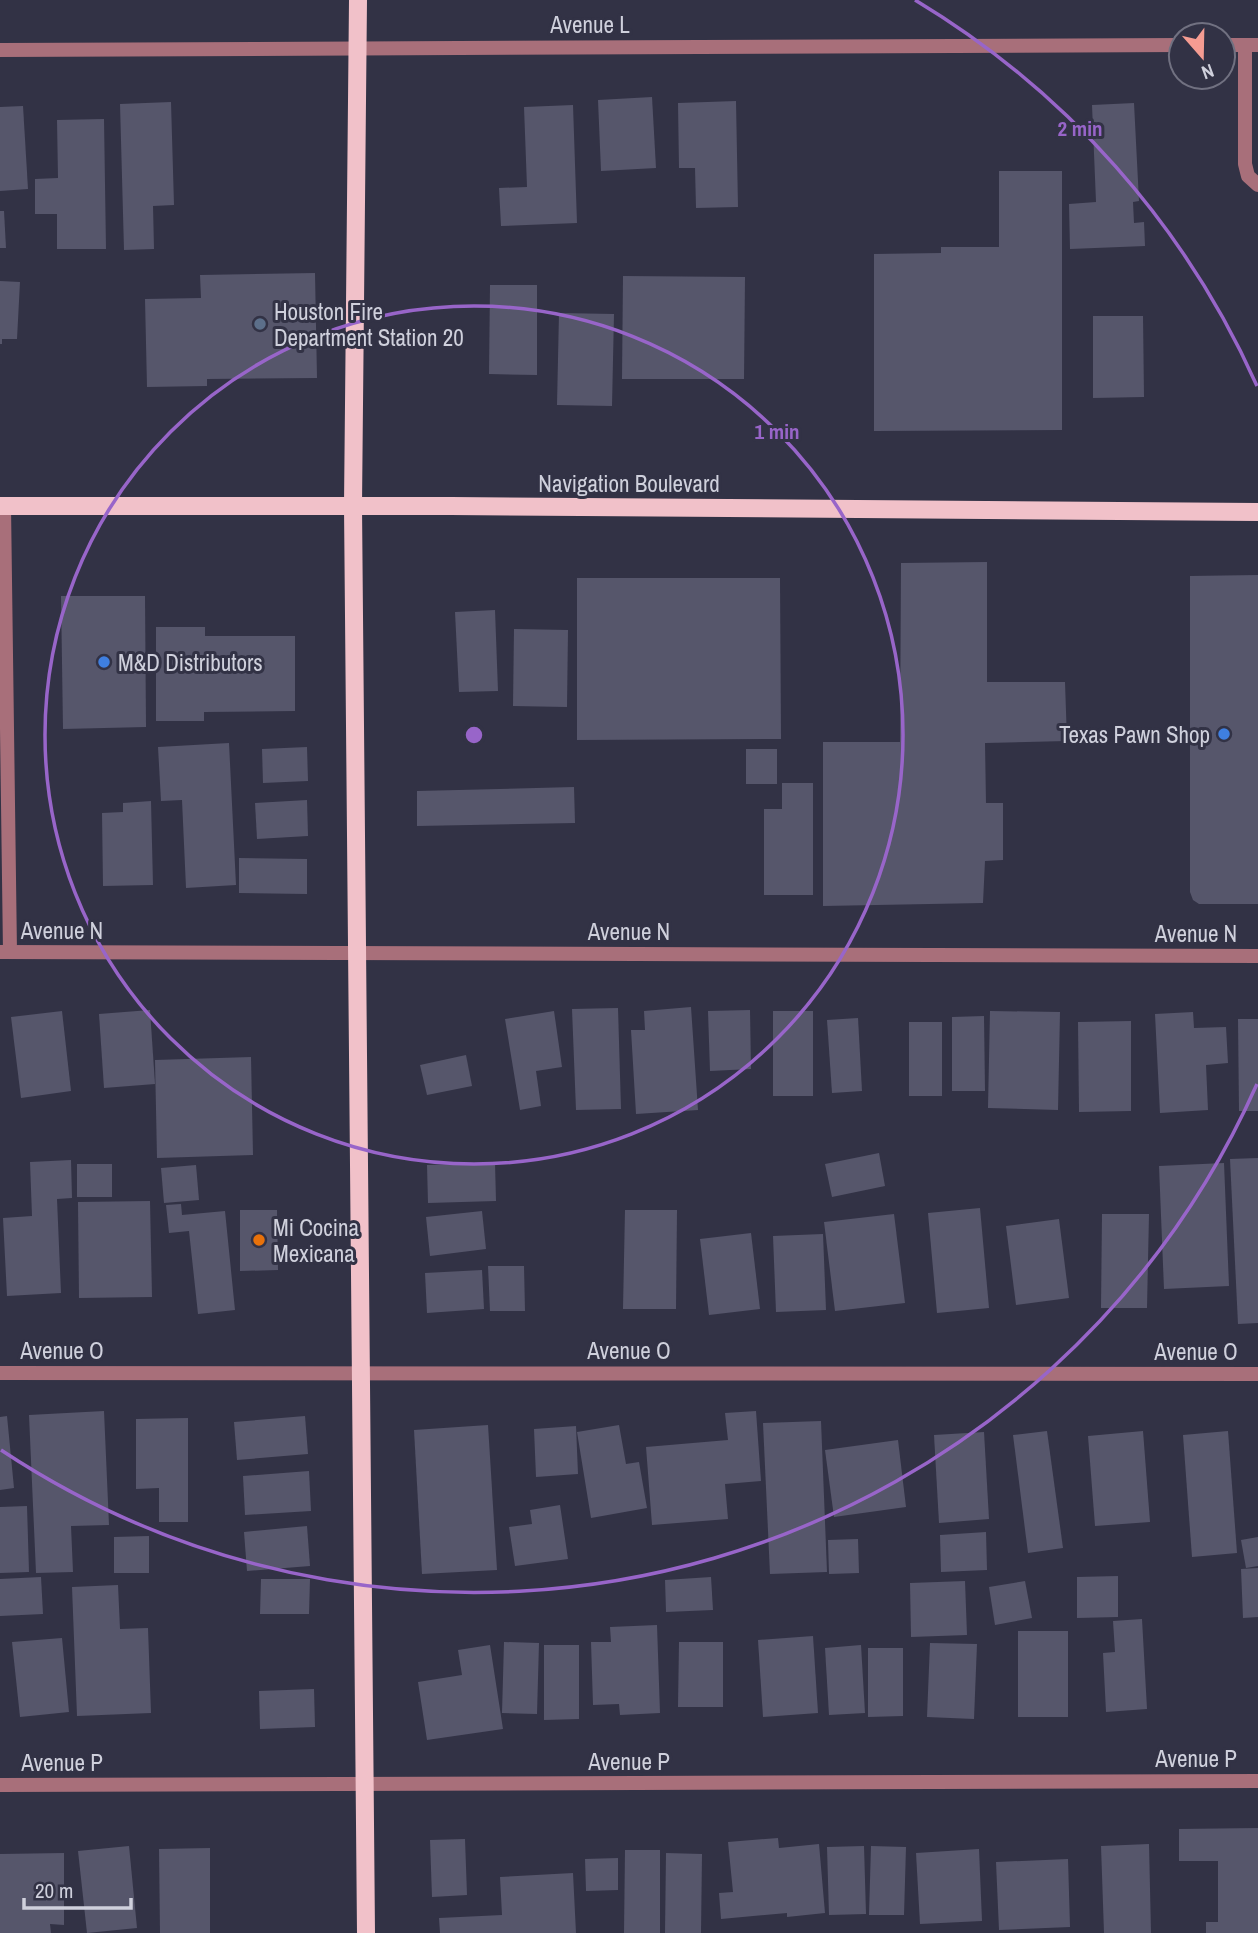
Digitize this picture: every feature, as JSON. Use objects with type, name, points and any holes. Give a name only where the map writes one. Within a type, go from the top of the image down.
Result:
[{"type":"main road","points":[[358,0],[353,506],[363,1372],[366,1933]]},
{"type":"main road","name":"Navigation Boulevard","points":[[2,506],[1258,512]]},
{"type":"street","name":"Avenue L","points":[[0,50],[1167,45]]},
{"type":"street","points":[[1252,45],[1245,164],[1248,176],[1258,185]]},
{"type":"street","points":[[2,506],[5,952]]},
{"type":"street","name":"Avenue N","points":[[5,952],[1258,956]]},
{"type":"street","name":"Avenue O","points":[[0,1373],[1258,1374]]},
{"type":"street","name":"Avenue P","points":[[0,1785],[1258,1781]]},
{"type":"building","points":[[652,97],[656,168],[601,171],[598,100]]},
{"type":"building","points":[[736,101],[738,207],[696,208],[695,168],[679,168],[678,103]]},
{"type":"building","points":[[171,102],[174,205],[153,206],[154,249],[124,250],[120,104]]},
{"type":"building","points":[[1134,103],[1139,201],[1133,202],[1134,223],[1144,222],[1145,246],[1070,249],[1069,204],[1096,202],[1092,105]]},
{"type":"building","points":[[573,105],[577,223],[501,226],[499,188],[527,187],[524,107]]},
{"type":"building","points":[[23,106],[28,189],[0,191],[0,107]]},
{"type":"building","points":[[104,119],[106,249],[57,249],[57,214],[35,214],[35,179],[58,178],[57,120]]},
{"type":"building","points":[[999,171],[1062,171],[1062,430],[874,431],[874,254],[941,253],[941,247],[999,247]]},
{"type":"building","points":[[0,211],[4,211],[6,248],[0,248]]},
{"type":"building","points":[[315,273],[317,378],[207,379],[207,386],[147,387],[145,299],[201,298],[200,275]]},
{"type":"building","points":[[623,276],[745,277],[744,379],[622,379]]},
{"type":"building","points":[[0,281],[20,282],[17,339],[2,339],[2,344],[0,344]]},
{"type":"building","points":[[490,285],[537,285],[537,375],[489,374]]},
{"type":"building","points":[[559,313],[614,314],[612,406],[557,405]]},
{"type":"building","points":[[1093,316],[1143,316],[1144,397],[1093,398]]},
{"type":"building","points":[[987,562],[987,682],[1065,682],[1067,741],[985,743],[986,803],[1003,803],[1003,860],[985,861],[983,903],[823,906],[823,742],[900,742],[901,563]]},
{"type":"building","name":"Texas Pawn Shop","points":[[1258,575],[1258,904],[1199,904],[1193,900],[1190,892],[1190,576]]},
{"type":"building","points":[[577,578],[780,578],[781,739],[577,740]]},
{"type":"building","name":"M&D Distributors","points":[[61,596],[145,596],[146,727],[63,729]]},
{"type":"building","points":[[495,610],[498,691],[459,692],[455,612]]},
{"type":"building","points":[[156,627],[205,627],[205,636],[295,636],[295,711],[204,712],[204,721],[156,721]]},
{"type":"building","points":[[514,629],[568,630],[567,707],[513,706]]},
{"type":"building","points":[[229,743],[236,885],[186,888],[182,800],[161,801],[158,747]]},
{"type":"building","points":[[307,747],[308,781],[263,783],[262,749]]},
{"type":"building","points":[[746,749],[777,749],[777,784],[746,784]]},
{"type":"building","points":[[782,783],[813,783],[813,895],[764,895],[764,809],[782,809]]},
{"type":"building","points":[[574,787],[575,823],[417,826],[417,791]]},
{"type":"building","points":[[307,800],[308,836],[257,839],[255,803]]},
{"type":"building","points":[[151,801],[153,885],[103,886],[102,813],[123,812],[123,803]]},
{"type":"building","points":[[239,858],[307,859],[307,894],[239,893]]},
{"type":"building","points":[[691,1007],[698,1110],[636,1114],[631,1030],[645,1030],[644,1011]]},
{"type":"building","points":[[618,1008],[621,1109],[576,1110],[572,1009]]},
{"type":"building","points":[[150,1010],[155,1084],[104,1088],[99,1014]]},
{"type":"building","points":[[750,1010],[751,1069],[710,1071],[708,1011]]},
{"type":"building","points":[[62,1011],[71,1091],[21,1098],[11,1017]]},
{"type":"building","points":[[554,1011],[562,1067],[536,1071],[541,1106],[520,1110],[505,1019]]},
{"type":"building","points":[[773,1011],[813,1011],[813,1096],[773,1096]]},
{"type":"building","points":[[990,1011],[1060,1012],[1058,1110],[988,1108]]},
{"type":"building","points":[[1193,1012],[1194,1028],[1226,1027],[1228,1063],[1206,1065],[1208,1110],[1160,1113],[1155,1014]]},
{"type":"building","points":[[984,1016],[985,1091],[952,1091],[952,1017]]},
{"type":"building","points":[[858,1018],[862,1091],[832,1093],[827,1020]]},
{"type":"building","points":[[1238,1019],[1258,1019],[1258,1111],[1239,1111]]},
{"type":"building","points":[[1131,1021],[1131,1111],[1079,1112],[1078,1022]]},
{"type":"building","points":[[909,1022],[942,1022],[942,1096],[909,1096]]},
{"type":"building","points":[[466,1055],[472,1086],[427,1095],[420,1065]]},
{"type":"building","points":[[251,1057],[253,1155],[157,1158],[155,1060]]},
{"type":"building","points":[[879,1153],[885,1186],[832,1197],[825,1164]]},
{"type":"building","points":[[1258,1158],[1258,1323],[1238,1324],[1230,1159]]},
{"type":"building","points":[[71,1160],[72,1198],[57,1199],[61,1293],[7,1296],[3,1218],[32,1216],[30,1162]]},
{"type":"building","points":[[495,1163],[496,1201],[428,1203],[427,1165]]},
{"type":"building","points":[[1224,1163],[1229,1286],[1164,1289],[1159,1166]]},
{"type":"building","points":[[77,1164],[112,1164],[112,1197],[77,1197]]},
{"type":"building","points":[[196,1165],[199,1200],[164,1203],[161,1168]]},
{"type":"building","points":[[150,1201],[152,1297],[79,1298],[78,1202]]},
{"type":"building","points":[[181,1204],[182,1215],[225,1211],[235,1310],[198,1314],[189,1231],[169,1233],[166,1205]]},
{"type":"building","points":[[980,1208],[989,1308],[937,1313],[928,1213]]},
{"type":"building","name":"Mi Cocina Mexicana","points":[[240,1210],[277,1210],[278,1270],[240,1271]]},
{"type":"building","points":[[625,1210],[677,1210],[676,1309],[623,1309]]},
{"type":"building","points":[[482,1211],[486,1249],[430,1256],[426,1217]]},
{"type":"building","points":[[894,1214],[905,1303],[835,1311],[824,1222]]},
{"type":"building","points":[[1102,1214],[1149,1214],[1147,1308],[1101,1308]]},
{"type":"building","points":[[1059,1219],[1069,1298],[1016,1305],[1006,1226]]},
{"type":"building","points":[[751,1233],[760,1309],[709,1315],[700,1239]]},
{"type":"building","points":[[823,1234],[826,1310],[776,1312],[773,1236]]},
{"type":"building","points":[[488,1266],[524,1266],[525,1311],[490,1311]]},
{"type":"building","points":[[482,1270],[484,1309],[427,1313],[425,1273]]},
{"type":"building","points":[[104,1411],[109,1525],[71,1526],[73,1572],[36,1573],[29,1415]]},
{"type":"building","points":[[756,1411],[761,1481],[725,1484],[728,1519],[652,1525],[646,1447],[728,1440],[725,1413]]},
{"type":"building","points":[[7,1416],[14,1488],[0,1490],[0,1417]]},
{"type":"building","points":[[305,1416],[308,1454],[237,1460],[234,1422]]},
{"type":"building","points":[[188,1418],[188,1522],[159,1522],[159,1488],[136,1489],[136,1419]]},
{"type":"building","points":[[821,1421],[827,1572],[770,1574],[763,1423]]},
{"type":"building","points":[[488,1425],[497,1570],[422,1574],[414,1430]]},
{"type":"building","points":[[619,1425],[626,1464],[639,1462],[647,1508],[591,1518],[577,1432]]},
{"type":"building","points":[[576,1426],[578,1474],[536,1477],[534,1429]]},
{"type":"building","points":[[1047,1431],[1063,1548],[1028,1553],[1013,1435]]},
{"type":"building","points":[[1143,1431],[1150,1522],[1095,1526],[1088,1436]]},
{"type":"building","points":[[1228,1431],[1237,1553],[1192,1557],[1183,1435]]},
{"type":"building","points":[[984,1432],[989,1519],[939,1523],[934,1435]]},
{"type":"building","points":[[898,1440],[906,1507],[834,1517],[825,1450]]},
{"type":"building","points":[[309,1471],[311,1511],[245,1515],[243,1476]]},
{"type":"building","points":[[560,1505],[568,1559],[515,1566],[509,1527],[532,1524],[530,1510]]},
{"type":"building","points":[[27,1506],[29,1572],[0,1573],[0,1507]]},
{"type":"building","points":[[307,1526],[310,1566],[247,1571],[244,1532]]},
{"type":"building","points":[[986,1532],[987,1570],[941,1572],[940,1535]]},
{"type":"building","points":[[149,1536],[149,1573],[114,1573],[114,1537]]},
{"type":"building","points":[[1258,1537],[1258,1566],[1246,1568],[1241,1540]]},
{"type":"building","points":[[858,1539],[859,1573],[829,1574],[828,1540]]},
{"type":"building","points":[[1258,1568],[1258,1617],[1243,1618],[1241,1569]]},
{"type":"building","points":[[1118,1576],[1118,1617],[1077,1618],[1077,1577]]},
{"type":"building","points":[[41,1577],[43,1614],[0,1616],[0,1579]]},
{"type":"building","points":[[711,1577],[713,1610],[666,1612],[665,1580]]},
{"type":"building","points":[[261,1579],[310,1579],[309,1614],[260,1614]]},
{"type":"building","points":[[965,1581],[967,1635],[911,1637],[910,1583]]},
{"type":"building","points":[[1025,1581],[1032,1618],[995,1625],[989,1587]]},
{"type":"building","points":[[118,1585],[120,1629],[148,1628],[151,1713],[77,1716],[72,1587]]},
{"type":"building","points":[[1142,1619],[1147,1709],[1106,1712],[1103,1653],[1115,1652],[1113,1621]]},
{"type":"building","points":[[657,1625],[660,1713],[620,1715],[619,1704],[593,1705],[591,1642],[611,1642],[610,1627]]},
{"type":"building","points":[[1018,1631],[1068,1631],[1068,1717],[1018,1717]]},
{"type":"building","points":[[813,1636],[818,1713],[763,1717],[758,1640]]},
{"type":"building","points":[[62,1638],[69,1712],[20,1717],[12,1642]]},
{"type":"building","points":[[504,1642],[539,1643],[537,1714],[502,1713]]},
{"type":"building","points":[[679,1642],[723,1642],[723,1707],[678,1707]]},
{"type":"building","points":[[930,1643],[977,1644],[974,1719],[927,1717]]},
{"type":"building","points":[[490,1645],[503,1729],[427,1740],[418,1682],[462,1675],[458,1650]]},
{"type":"building","points":[[544,1645],[579,1645],[579,1719],[544,1720]]},
{"type":"building","points":[[861,1645],[865,1713],[829,1715],[825,1648]]},
{"type":"building","points":[[868,1648],[903,1648],[903,1716],[868,1717]]},
{"type":"building","points":[[314,1689],[315,1727],[260,1729],[259,1691]]},
{"type":"building","points":[[1258,1828],[1258,1933],[1206,1933],[1206,1922],[1218,1922],[1218,1861],[1179,1861],[1179,1829]]},
{"type":"building","points":[[778,1838],[779,1848],[819,1844],[825,1913],[787,1917],[787,1913],[721,1919],[719,1893],[733,1892],[728,1842]]},
{"type":"building","points":[[465,1839],[467,1895],[432,1897],[430,1840]]},
{"type":"building","points":[[1149,1844],[1151,1933],[1104,1933],[1101,1846]]},
{"type":"building","points":[[129,1846],[137,1928],[87,1933],[78,1851]]},
{"type":"building","points":[[864,1846],[866,1914],[829,1915],[827,1847]]},
{"type":"building","points":[[871,1846],[906,1847],[904,1915],[869,1915]]},
{"type":"building","points":[[210,1848],[210,1933],[160,1933],[159,1849]]},
{"type":"building","points":[[979,1849],[982,1921],[920,1924],[916,1853]]},
{"type":"building","points":[[625,1850],[660,1850],[660,1933],[624,1933]]},
{"type":"building","points":[[64,1853],[64,1925],[50,1924],[51,1933],[0,1933],[0,1854]]},
{"type":"building","points":[[666,1853],[702,1854],[701,1933],[665,1933]]},
{"type":"building","points":[[618,1858],[618,1890],[586,1891],[585,1859]]},
{"type":"building","points":[[1068,1859],[1070,1927],[999,1930],[996,1862]]},
{"type":"building","points":[[573,1873],[576,1933],[440,1933],[439,1918],[502,1915],[500,1877]]},
{"type":"place","name":"Houston Fire Department Station 20","points":[[260,324]]},
{"type":"place","name":"M&D Distributors","points":[[104,662]]},
{"type":"place","name":"Texas Pawn Shop","points":[[1224,734]]},
{"type":"place","name":"Mi Cocina Mexicana","points":[[259,1240]]}]
